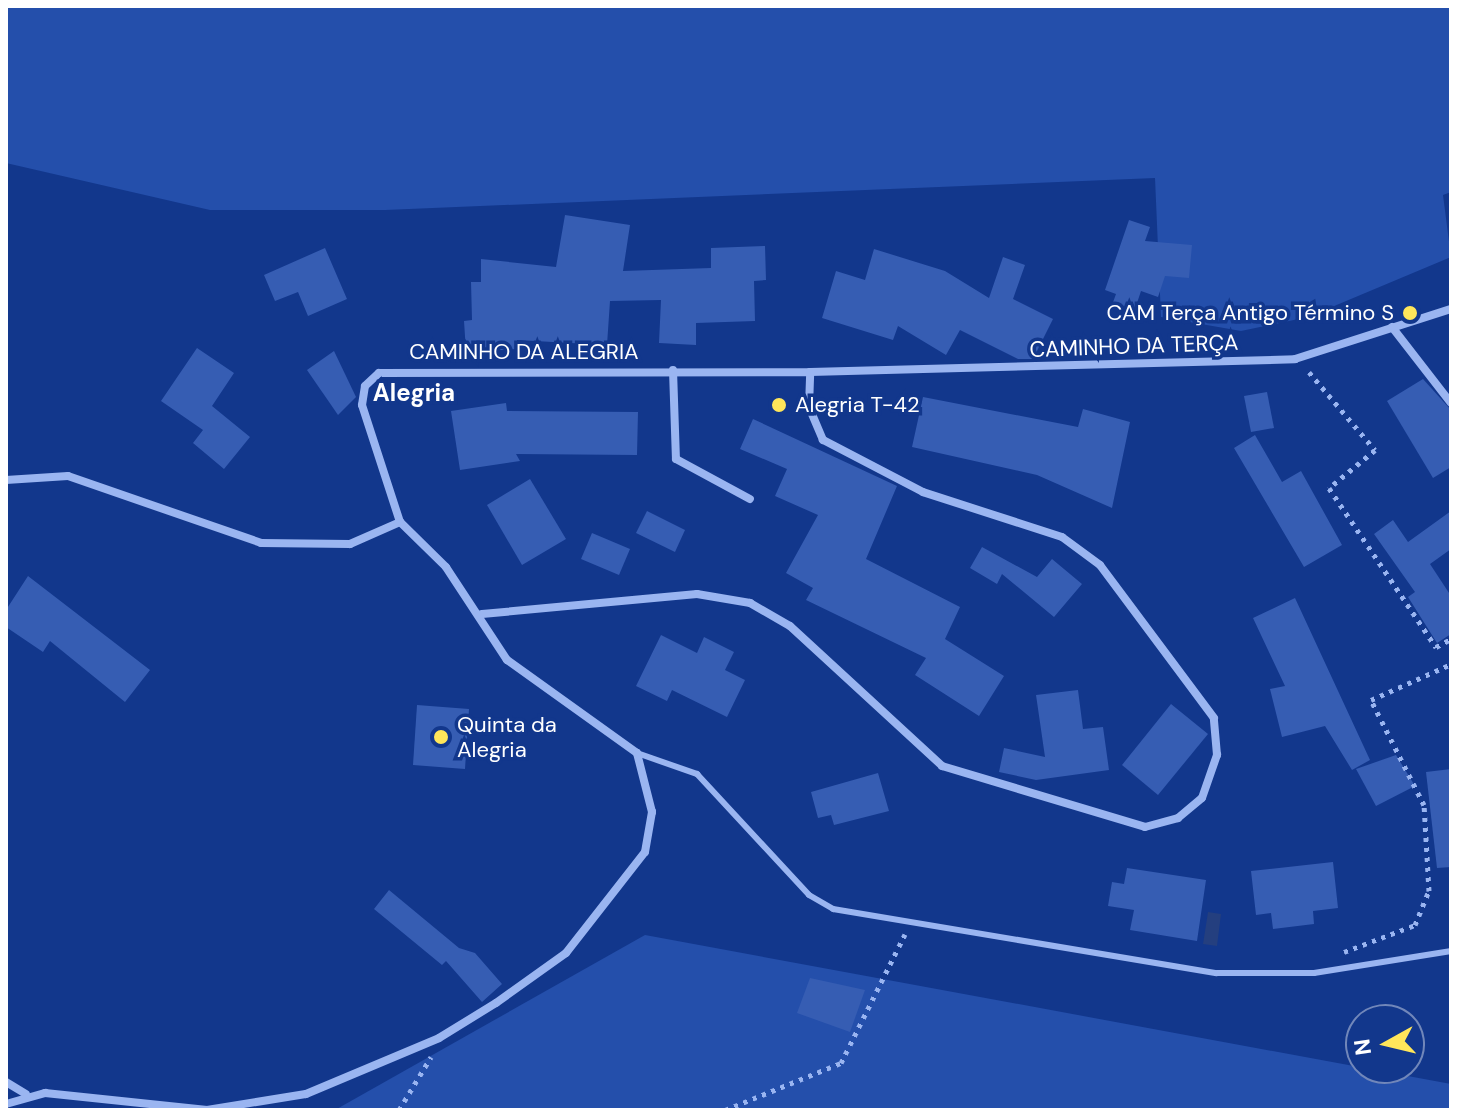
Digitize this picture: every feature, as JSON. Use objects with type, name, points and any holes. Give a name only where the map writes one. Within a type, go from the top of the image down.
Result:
[{"type":"street","name":"CAMINHO DA TERÇA","points":[[810,372],[1295,359],[1451,309]]},
{"type":"street","points":[[1392,327],[1451,403]]},
{"type":"street","points":[[673,370],[676,459],[750,499]]},
{"type":"street","points":[[482,614],[697,594],[750,603],[790,626],[942,766],[1145,827],[1178,818],[1202,798],[1217,755],[1214,718],[1100,565],[1062,537],[923,492],[823,440],[809,407],[810,372]]},
{"type":"street","name":"CAMINHO DA ALEGRIA","points":[[637,753],[507,660],[482,614],[400,522],[362,405],[365,386],[379,373],[810,372]]},
{"type":"street","points":[[6,480],[68,476],[261,543],[350,544],[400,522]]},
{"type":"street","points":[[6,1082],[26,1094],[109,1104],[207,1110],[306,1094],[439,1038],[566,953],[622,889],[645,852],[652,812],[637,753]]},
{"type":"street","points":[[6,1104],[26,1094]]},
{"type":"street","points":[[93,1110],[109,1104]]},
{"type":"lane","points":[[637,753],[697,774],[809,895],[833,909],[1217,973],[1314,973],[1451,951]]},
{"type":"path","points":[[1316,375],[1375,450],[1329,488],[1436,647],[1451,639]]},
{"type":"path","points":[[1314,973],[1362,941],[1415,925],[1425,912],[1430,839],[1424,805],[1371,700],[1451,664]]},
{"type":"path","points":[[725,1110],[841,1063],[910,923]]},
{"type":"path","points":[[399,1110],[439,1038]]},
{"type":"shaded area","points":[[6,6],[1451,6],[1451,192],[1443,195],[1451,257],[1308,317],[1241,331],[1161,317],[1155,178],[385,210],[210,210],[6,163]]},
{"type":"shaded area","points":[[1208,912],[1221,914],[1217,946],[1203,944]]},
{"type":"shaded area","points":[[645,935],[1345,1064],[1345,1084],[1425,1084],[1425,1079],[1451,1084],[1451,1110],[335,1110]]},
{"type":"building","points":[[565,215],[630,225],[623,271],[711,268],[711,248],[765,246],[766,280],[754,281],[755,321],[696,323],[696,345],[659,343],[661,300],[610,301],[607,345],[517,340],[517,349],[466,352],[464,321],[472,320],[471,282],[481,282],[481,259],[556,267]]},
{"type":"building","points":[[1129,220],[1150,227],[1145,241],[1192,245],[1189,278],[1165,276],[1158,297],[1141,291],[1134,312],[1112,305],[1116,294],[1105,290]]},
{"type":"building","points":[[325,248],[347,299],[308,316],[298,292],[275,301],[264,275]]},
{"type":"building","points":[[874,249],[945,271],[989,298],[1003,257],[1025,265],[1013,299],[1053,319],[1033,359],[1018,359],[960,330],[946,355],[898,326],[893,340],[822,318],[836,271],[865,280]]},
{"type":"building","points":[[197,348],[234,373],[212,406],[250,437],[224,469],[193,443],[203,430],[161,401]]},
{"type":"building","points":[[334,351],[356,397],[338,415],[307,370]]},
{"type":"building","points":[[1423,379],[1451,410],[1451,467],[1433,478],[1387,401]]},
{"type":"building","points":[[1267,392],[1274,428],[1251,432],[1244,396]]},
{"type":"building","points":[[923,397],[1078,427],[1083,409],[1130,422],[1112,508],[1037,475],[912,447]]},
{"type":"building","points":[[506,403],[507,411],[638,412],[637,455],[516,454],[520,461],[460,470],[451,411]]},
{"type":"building","points":[[753,419],[897,486],[866,559],[960,607],[945,639],[1004,676],[979,716],[915,675],[926,658],[806,600],[813,588],[786,573],[818,515],[775,496],[787,469],[740,449]]},
{"type":"building","points":[[1255,435],[1282,482],[1301,471],[1342,545],[1304,567],[1234,448]]},
{"type":"building","points":[[530,479],[566,539],[522,565],[487,505]]},
{"type":"building","points":[[647,511],[685,530],[675,552],[636,533]]},
{"type":"building","points":[[1451,511],[1451,549],[1430,564],[1451,596],[1451,634],[1437,643],[1408,597],[1415,592],[1374,534],[1393,520],[1408,542]]},
{"type":"building","points":[[592,533],[630,549],[619,575],[581,559]]},
{"type":"building","points":[[982,547],[1037,577],[1052,559],[1082,584],[1054,617],[1002,574],[997,584],[970,568]]},
{"type":"building","points":[[28,576],[150,670],[125,702],[50,641],[43,652],[6,627],[6,610]]},
{"type":"building","points":[[1295,598],[1370,760],[1352,770],[1325,726],[1282,737],[1270,689],[1285,686],[1253,618]]},
{"type":"building","points":[[661,635],[697,653],[704,637],[734,652],[725,670],[745,680],[727,717],[672,690],[667,701],[636,686]]},
{"type":"building","points":[[1078,690],[1083,729],[1103,727],[1109,770],[1036,780],[999,772],[1004,748],[1045,757],[1036,695]]},
{"type":"building","points":[[1171,704],[1208,734],[1158,795],[1122,765]]},
{"type":"building","name":"Quinta da Alegria","points":[[417,705],[469,709],[465,769],[413,765]]},
{"type":"building","points":[[1396,755],[1415,786],[1376,806],[1356,769]]},
{"type":"building","points":[[1451,769],[1451,867],[1437,868],[1426,772]]},
{"type":"building","points":[[878,773],[889,811],[834,825],[831,815],[818,818],[811,792]]},
{"type":"building","points":[[1333,862],[1338,908],[1313,911],[1314,924],[1273,929],[1271,913],[1256,915],[1251,871]]},
{"type":"building","points":[[1127,868],[1206,880],[1197,941],[1130,930],[1134,910],[1108,906],[1112,882],[1124,884]]},
{"type":"building","points":[[389,890],[459,948],[475,953],[502,984],[482,1002],[446,961],[442,965],[374,909]]},
{"type":"building","points":[[810,978],[865,990],[850,1032],[797,1013]]},
{"type":"place","name":"CAM Terça Antigo Término S","points":[[1410,313]]},
{"type":"place","name":"Alegria T-42","points":[[779,405]]},
{"type":"place","name":"Quinta da Alegria","points":[[441,737]]},
{"type":"district","name":"Alegria","points":[[414,393]]}]
